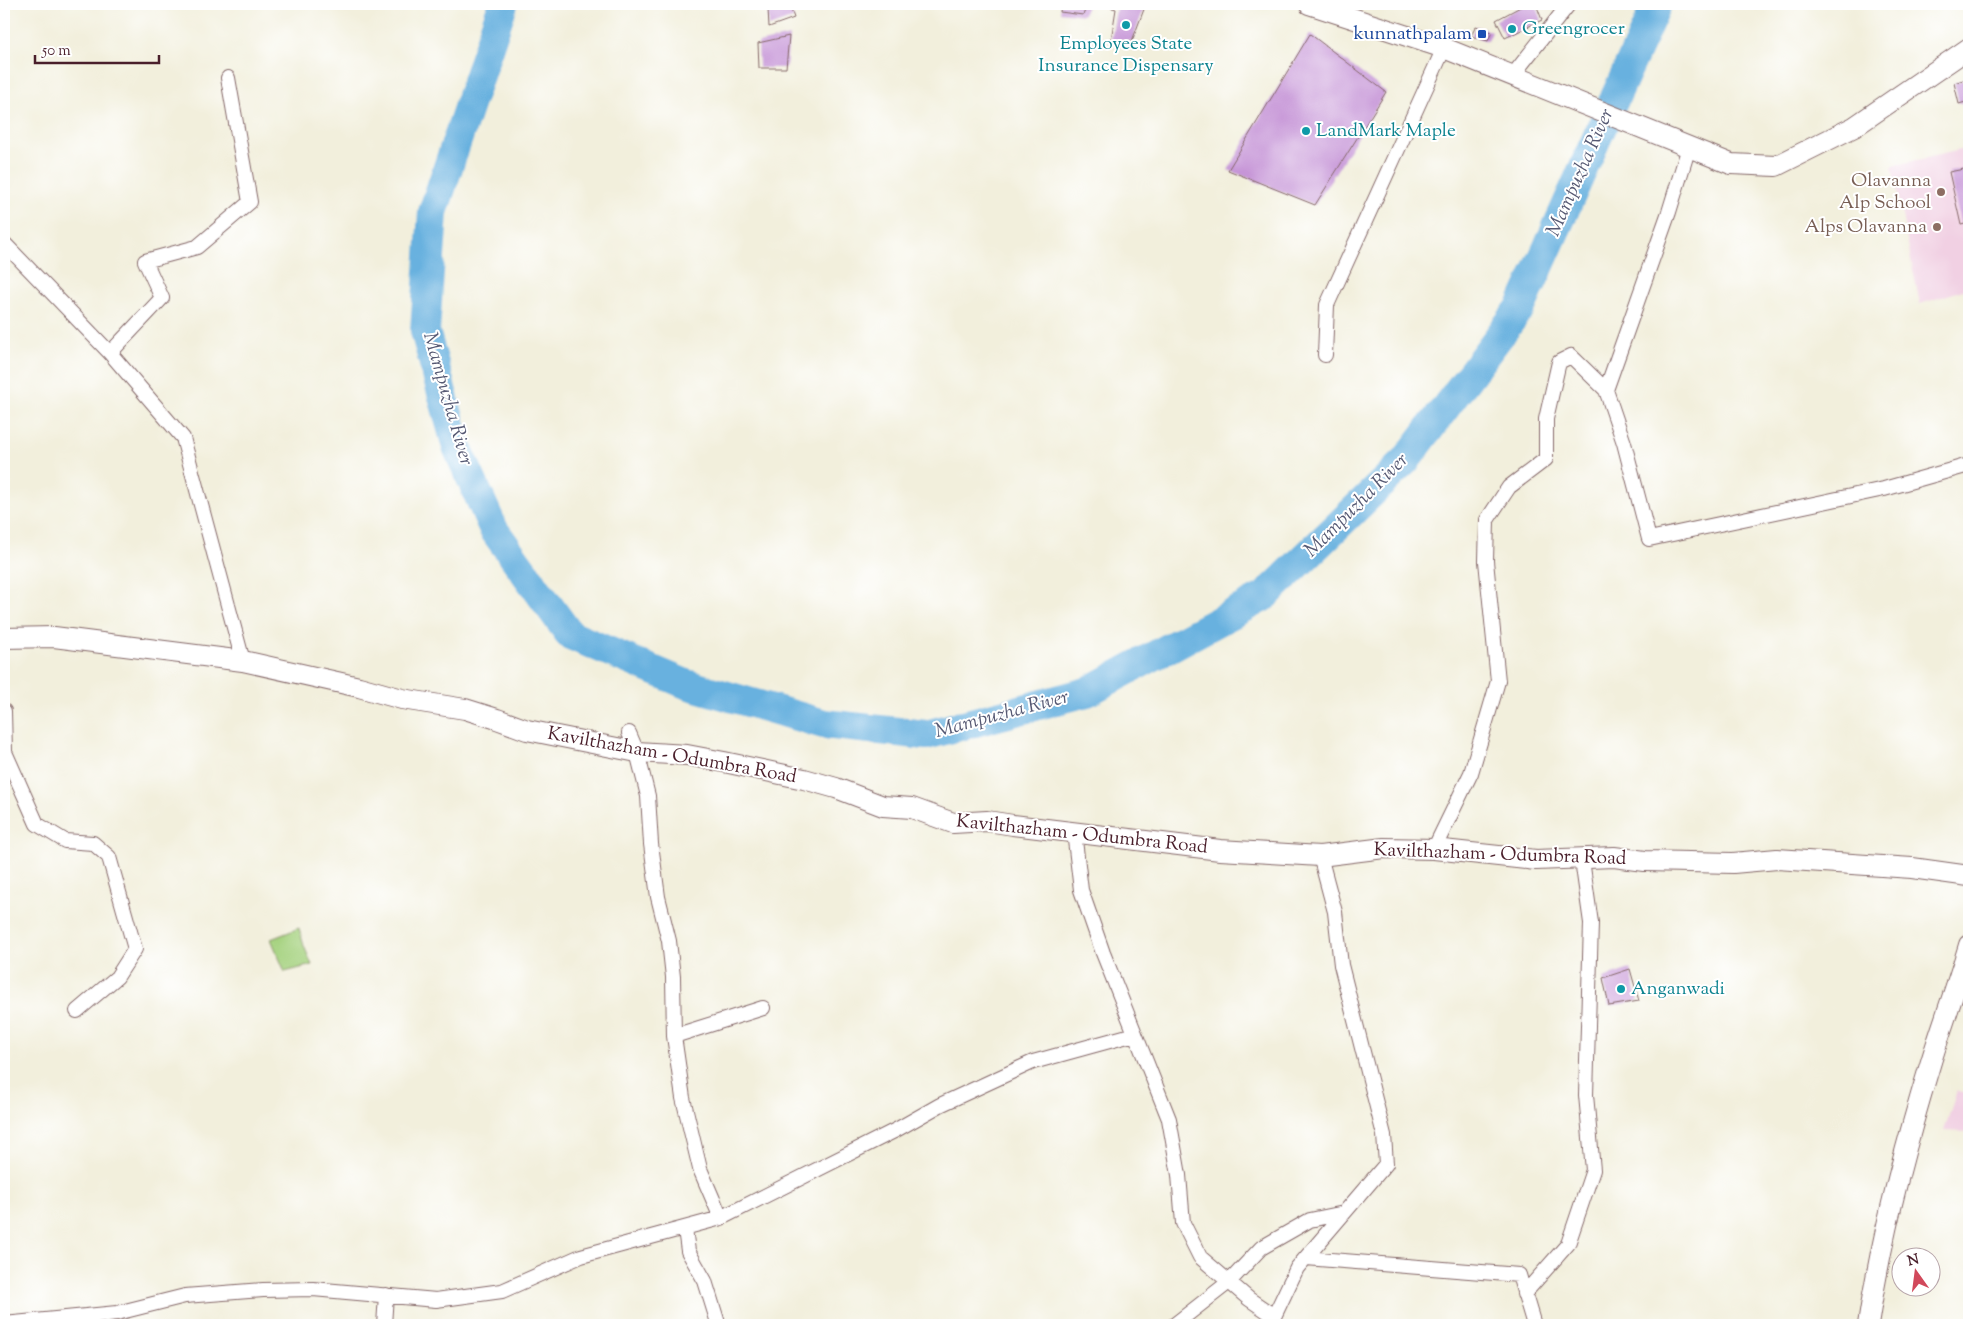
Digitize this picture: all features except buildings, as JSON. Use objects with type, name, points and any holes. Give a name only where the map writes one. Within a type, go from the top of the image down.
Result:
[{"type":"main road","points":[[1309,4],[1444,48],[1731,164],[1776,166],[1854,127],[1969,48]]},
{"type":"main road","name":"Kavilthazham - Odumbra Road","points":[[4,638],[54,637],[243,661],[359,687],[402,699],[465,710],[527,730],[637,752],[687,756],[724,762],[804,779],[836,788],[883,806],[912,808],[953,823],[987,821],[1013,826],[1220,850],[1320,856],[1384,848],[1434,849],[1536,860],[1582,860],[1614,857],[1644,861],[1733,863],[1777,859],[1912,868],[1969,876]]},
{"type":"main road","points":[[1868,1325],[1874,1286],[1894,1196],[1930,1065],[1969,945]]},
{"type":"street","points":[[1513,75],[1569,4]]},
{"type":"street","points":[[1325,355],[1327,305],[1444,48]]},
{"type":"street","points":[[110,353],[162,298],[144,261],[197,247],[250,202],[228,78]]},
{"type":"street","points":[[1606,390],[1670,212],[1689,147]]},
{"type":"street","points":[[4,244],[110,353],[183,438],[243,661]]},
{"type":"street","points":[[1434,849],[1470,773],[1498,681],[1486,562],[1487,520],[1509,487],[1546,459],[1546,419],[1559,362],[1571,356],[1606,390],[1624,443],[1649,539],[1884,488],[1969,465]]},
{"type":"street","points":[[4,711],[6,752],[37,824],[65,841],[93,843],[109,857],[136,949],[117,977],[77,1011]]},
{"type":"street","points":[[629,733],[637,752],[648,796],[651,844],[658,897],[669,941],[673,977],[674,1036],[683,1098],[700,1169],[721,1218]]},
{"type":"street","points":[[1074,832],[1081,890],[1169,1119],[1183,1223],[1200,1257],[1272,1320],[1297,1268],[1386,1164],[1384,1135],[1341,965],[1335,912],[1320,856]]},
{"type":"street","points":[[1524,1294],[1568,1244],[1593,1170],[1586,1094],[1591,923],[1582,860]]},
{"type":"street","points":[[674,1036],[762,1008]]},
{"type":"street","points":[[4,1324],[117,1312],[185,1296],[263,1290],[313,1289],[436,1300],[502,1291],[581,1256],[721,1218],[896,1130],[940,1105],[1033,1062],[1135,1034]]},
{"type":"street","points":[[1174,1325],[1229,1282],[1261,1248],[1310,1220],[1344,1213]]},
{"type":"street","points":[[685,1229],[688,1251],[705,1281],[718,1323]]},
{"type":"street","points":[[1306,1258],[1519,1276],[1534,1325]]},
{"type":"street","points":[[384,1325],[386,1295]]},
{"type":"shaded area","name":"Alps Olavanna","points":[[1969,148],[1969,288],[1920,304],[1892,166]]},
{"type":"shaded area","points":[[1957,1090],[1969,1095],[1969,1123],[1967,1132],[1944,1131]]},
{"type":"green space","points":[[299,928],[312,965],[285,972],[271,939]]},
{"type":"waterway","name":"Mampuzha River","points":[[503,4],[433,212],[425,331],[457,447],[494,530],[570,635],[686,684],[824,724],[926,735],[1087,692],[1265,596],[1406,460],[1521,307],[1657,4]]},
{"type":"place","name":"Employees State Insurance Dispensary","points":[[1126,25]]},
{"type":"place","name":"Greengrocer","points":[[1512,29]]},
{"type":"place","name":"kunnathpalam","points":[[1482,34]]},
{"type":"place","name":"LandMark Maple","points":[[1306,131]]},
{"type":"place","name":"Olavanna Alp School","points":[[1941,192]]},
{"type":"place","name":"Alps Olavanna","points":[[1937,227]]},
{"type":"place","name":"Anganwadi","points":[[1621,989]]}]
